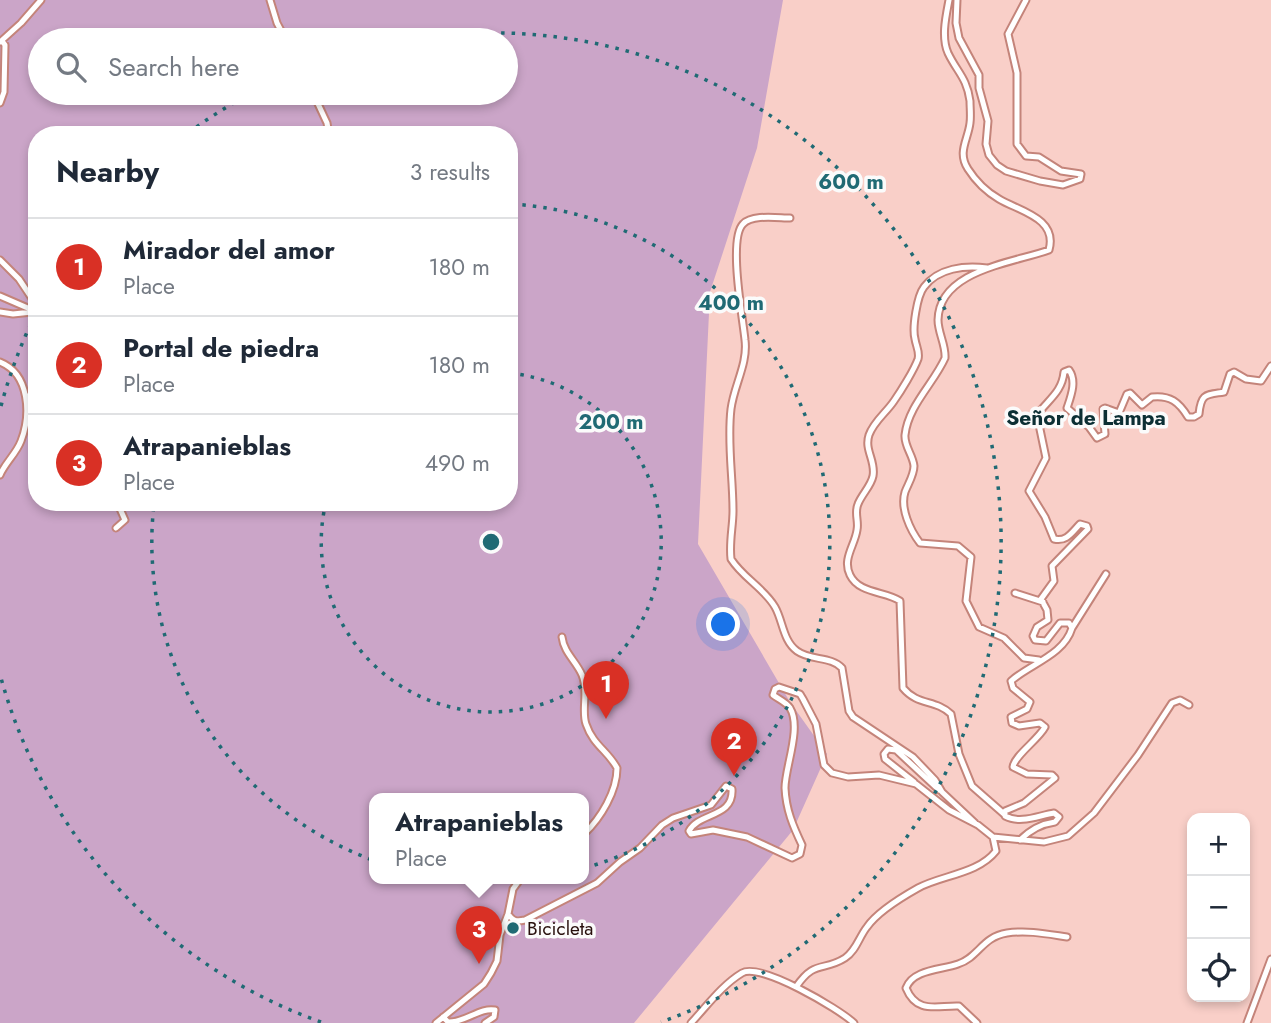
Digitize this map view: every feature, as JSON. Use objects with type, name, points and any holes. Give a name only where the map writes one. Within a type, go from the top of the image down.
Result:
[{"type":"street","points":[[0,103],[4,92],[5,45],[1,41],[41,0]]},
{"type":"street","points":[[270,0],[280,28]]},
{"type":"street","points":[[948,0],[945,23],[947,51],[967,82],[970,102],[970,123],[962,159],[975,179],[1000,200],[1033,213],[1049,232],[1052,240],[1049,250],[988,268],[958,284],[944,300],[938,321],[945,358],[917,404],[905,434],[914,465],[904,495],[905,507],[908,521],[920,542],[958,546],[971,557],[967,601],[979,627],[1004,638],[1024,658],[1040,660]]},
{"type":"street","points":[[957,0],[956,23],[959,38],[979,75],[979,88],[988,121],[986,144],[989,155],[1006,172],[1063,185],[1076,182],[1080,174],[1060,171],[1039,157],[1026,156],[1017,144],[1017,73],[1008,34],[1026,0]]},
{"type":"street","points":[[319,105],[328,126]]},
{"type":"street","points":[[790,218],[752,219],[745,222],[739,231],[739,311],[745,356],[732,404],[728,435],[733,491],[731,559],[772,602],[792,647],[804,655],[835,662],[842,668],[849,711],[853,718],[913,757],[935,780],[942,792]]},
{"type":"street","points":[[0,260],[19,279],[28,295]]},
{"type":"street","points":[[988,268],[976,266],[944,271],[922,289],[914,337],[919,350],[918,359],[894,402],[869,433],[866,447],[873,466],[873,478],[856,507],[858,525],[847,561],[848,572],[856,583],[900,601],[904,688],[915,699],[938,705],[951,714],[959,754],[972,786],[1007,818],[1024,820],[1054,813],[1058,815],[1058,820],[1042,824],[1020,840]]},
{"type":"street","points":[[0,296],[28,307]]},
{"type":"street","points":[[0,313],[28,311]]},
{"type":"street","points":[[0,362],[16,373],[26,396],[21,441],[0,475]]},
{"type":"street","points":[[1072,628],[1069,623],[1060,623],[1046,641],[1035,640],[1033,632],[1048,620],[1042,595],[1054,581],[1052,566],[1070,551],[1088,529],[1080,524],[1069,537],[1054,540],[1045,517],[1029,491],[1046,458],[1037,415],[1063,385],[1064,372],[1069,370],[1072,374],[1069,411],[1089,427],[1097,438],[1101,438],[1105,434],[1103,410],[1105,408],[1119,413],[1127,394],[1130,393],[1142,405],[1157,396],[1175,400],[1188,417],[1199,414],[1200,401],[1207,395],[1224,392],[1226,380],[1234,372],[1246,379],[1261,381],[1271,366]]},
{"type":"street","points":[[116,528],[125,520],[121,511]]},
{"type":"street","points":[[1004,814],[1010,807],[1024,803],[1055,778],[1052,775],[1022,772],[1015,770],[1013,766],[1015,760],[1045,727],[1040,723],[1019,726],[1012,723],[1011,717],[1027,709],[1030,702],[1013,688],[1011,681],[1059,649],[1106,574]]},
{"type":"street","points":[[1015,593],[1043,602]]},
{"type":"street","points":[[562,637],[566,652],[584,679],[585,721],[596,744],[617,768],[612,792],[589,829]]},
{"type":"street","points":[[508,914],[518,922],[525,920],[597,883],[640,848],[662,825],[673,818],[710,805],[726,786],[732,789],[730,801],[716,815],[693,825],[689,831],[691,834],[713,830],[747,837],[792,858],[800,854],[802,845],[790,821],[785,788],[792,753],[793,718],[788,706],[773,695],[779,687],[800,694],[803,699],[817,724],[822,756],[828,770],[848,777],[879,775],[915,784]]},
{"type":"street","points":[[993,838],[1044,842],[1068,836],[1094,814],[1172,703],[1177,700],[1189,705]]},
{"type":"street","points":[[796,987],[808,972],[818,966],[845,958],[873,920],[914,890],[964,871],[992,856],[996,851],[993,838],[942,792],[929,783],[896,750],[888,749],[884,754],[885,759],[949,810],[978,825]]},
{"type":"street","points":[[436,1023],[484,984],[491,973],[497,961],[499,935],[517,884]]},
{"type":"street","points":[[977,1023],[959,1006],[935,1009],[921,1005],[908,994],[908,983],[927,972],[960,964],[992,936],[1037,932],[1067,937]]},
{"type":"street","points":[[1247,1023],[1271,959]]},
{"type":"street","points":[[691,1023],[705,1006],[742,973],[758,972],[796,987],[854,1023]]},
{"type":"street","points":[[443,1017],[448,1022],[457,1023],[488,1009],[495,1010],[494,1017],[485,1023]]},
{"type":"shaded area","points":[[0,0],[783,0],[757,148],[710,292],[698,544],[790,702],[827,754],[793,830],[634,1023],[0,1023]]},
{"type":"place","name":"Mirador del amor","points":[[606,719]]},
{"type":"place","name":"Portal de piedra","points":[[734,776]]},
{"type":"place","name":"Bicicleta","points":[[513,928]]},
{"type":"place","name":"Atrapanieblas","points":[[479,964]]},
{"type":"district","name":"Señor de Lampa","points":[[1086,418]]}]
